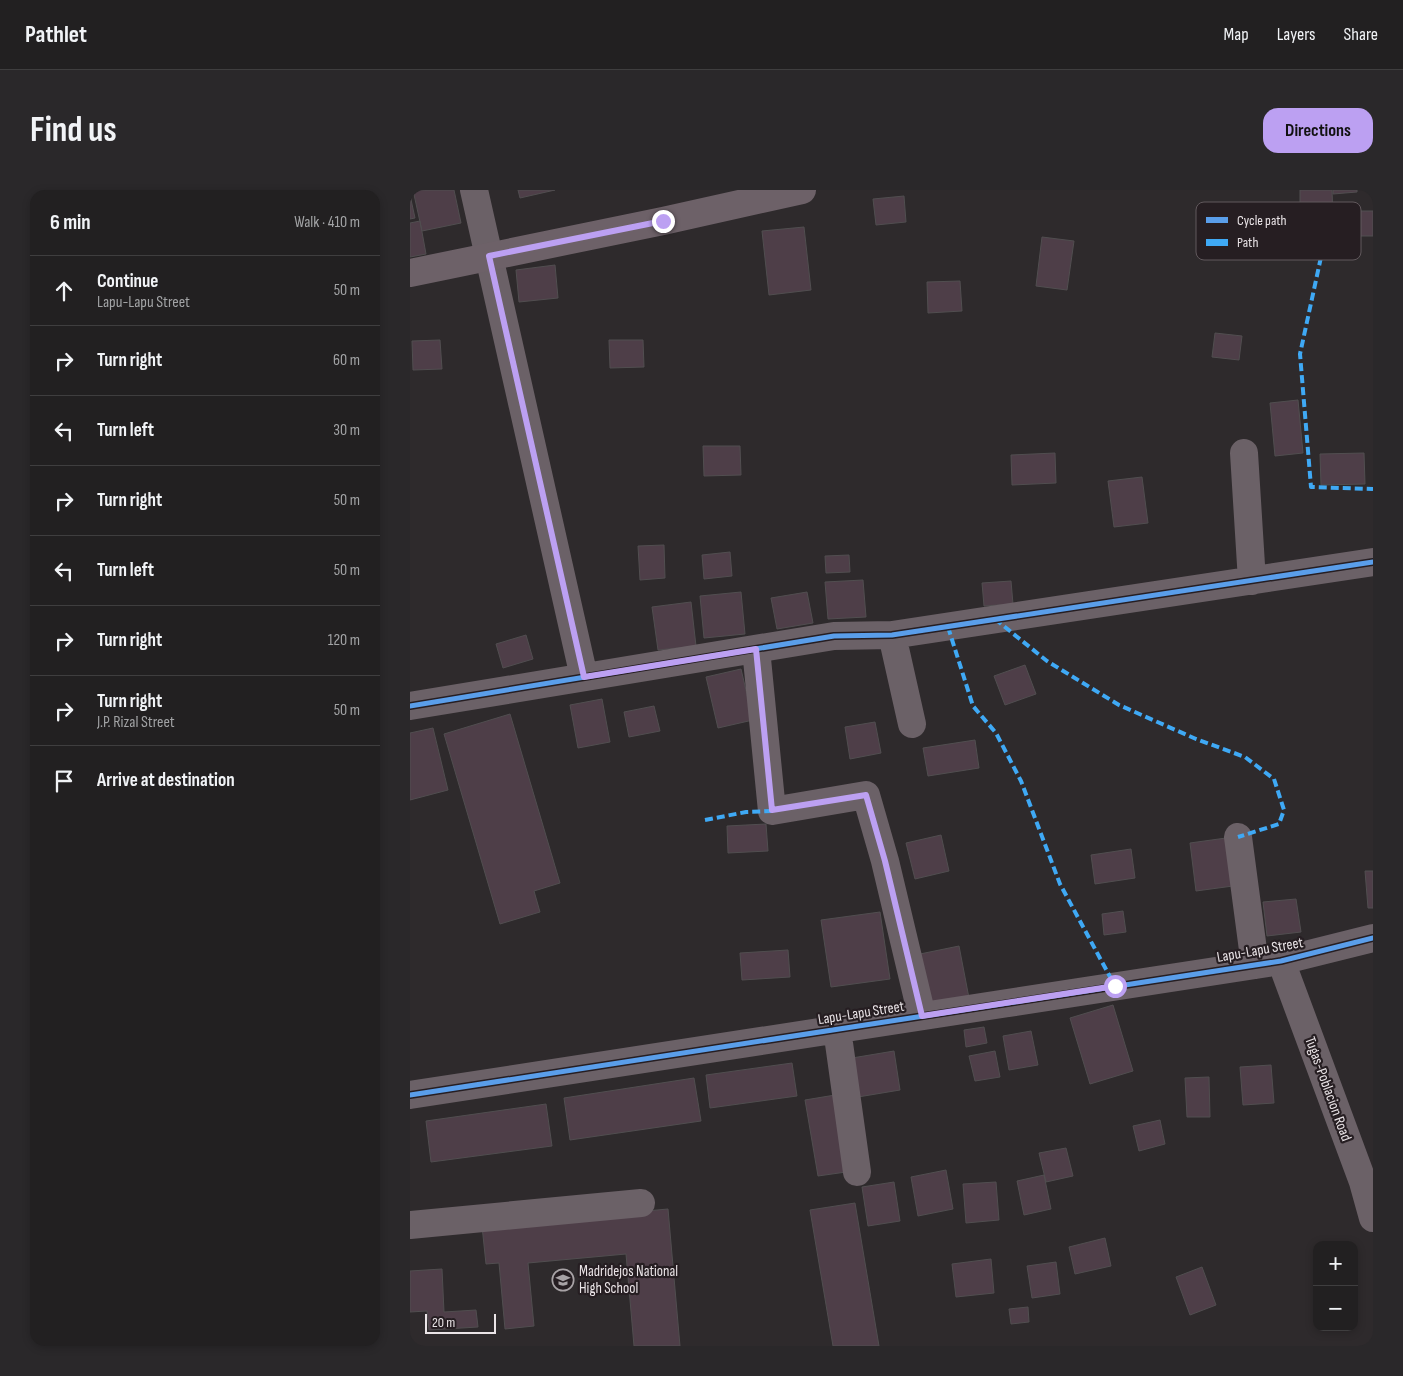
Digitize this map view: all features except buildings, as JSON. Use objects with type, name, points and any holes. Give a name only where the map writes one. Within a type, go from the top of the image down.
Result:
[{"type":"main road","points":[[410,273],[800,190]]},
{"type":"street","points":[[474,190],[584,677]]},
{"type":"street","points":[[1244,452],[1252,581]]},
{"type":"street","points":[[410,706],[834,636],[892,635],[1373,562]]},
{"type":"street","points":[[892,635],[912,724]]},
{"type":"street","points":[[756,649],[772,810],[866,795],[885,861],[922,1016]]},
{"type":"street","name":"Tugas-Poblacion Road","points":[[1238,837],[1268,963],[1363,1182],[1373,1218]]},
{"type":"street","name":"Lapu-Lapu Street","points":[[410,1095],[1268,963],[1373,938]]},
{"type":"street","points":[[837,1029],[857,1172]]},
{"type":"street","points":[[410,1225],[641,1203]]},
{"type":"marked path","points":[[1320,260],[1300,354],[1311,487],[1373,489]]},
{"type":"marked path","points":[[995,619],[1047,661],[1119,705],[1196,739],[1245,757],[1274,779],[1284,810],[1279,824],[1238,837]]},
{"type":"marked path","points":[[948,627],[973,706],[996,733],[1021,781],[1060,884],[1115,986]]},
{"type":"marked path","points":[[705,820],[746,812],[772,811]]},
{"type":"cycle path","points":[[410,706],[834,636],[892,635],[1373,562]]},
{"type":"cycle path","points":[[410,1095],[1281,961],[1373,938]]},
{"type":"place","name":"Madridejos National High School","points":[[563,1280]]},
{"type":"route","points":[[663,221],[489,256],[584,677],[756,649],[772,810],[866,795],[885,861],[922,1016],[1115,986]]}]
